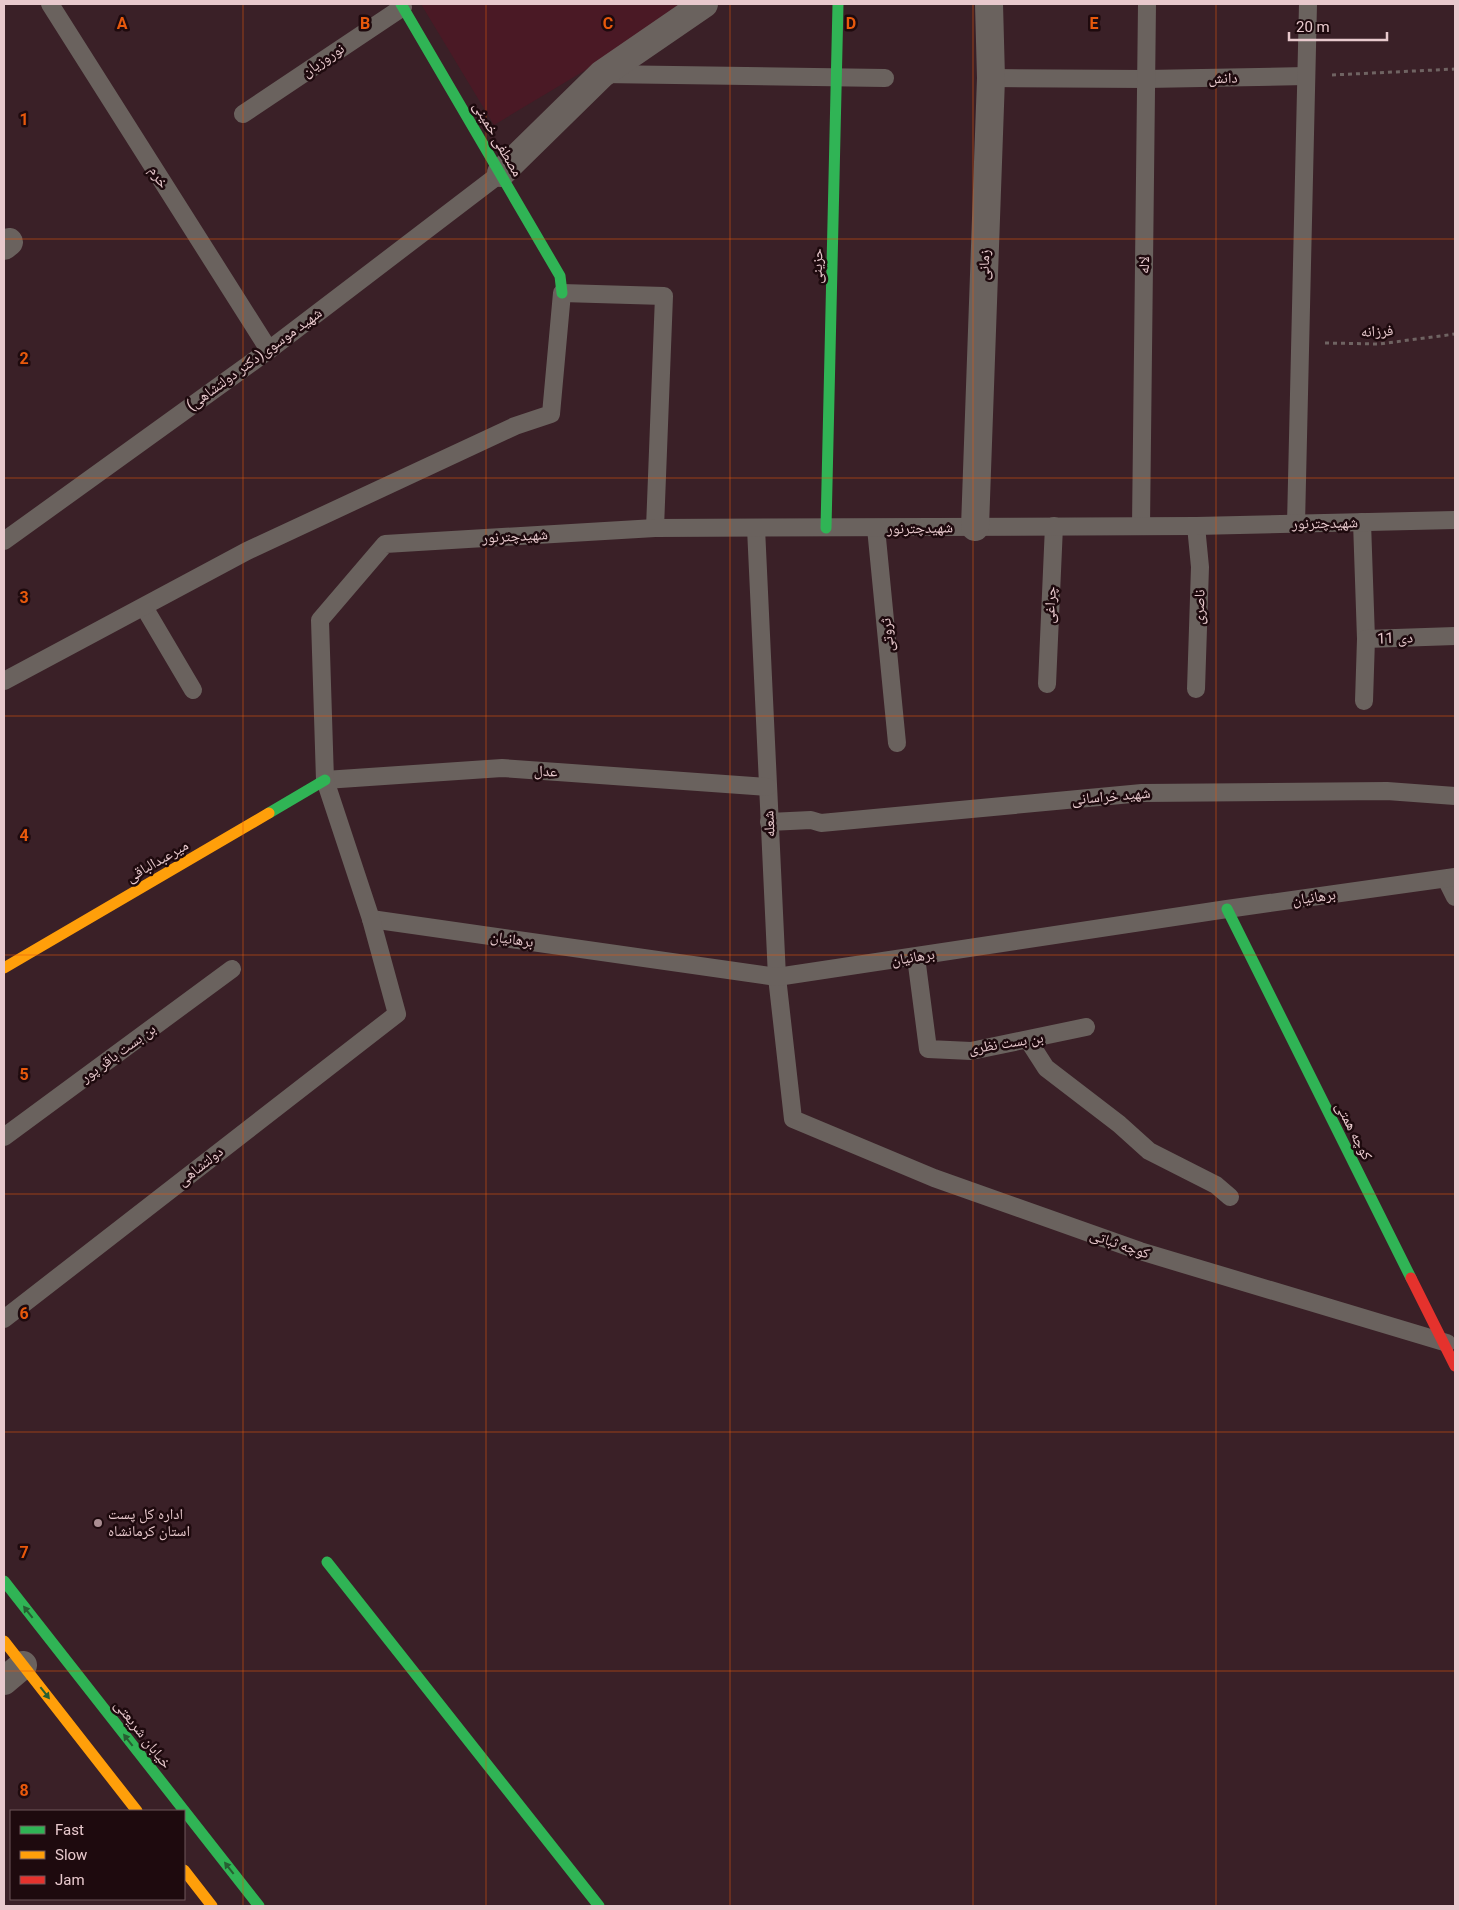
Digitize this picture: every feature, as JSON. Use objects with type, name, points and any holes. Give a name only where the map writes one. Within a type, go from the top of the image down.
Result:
[{"type":"street","points":[[500,173],[602,74],[704,4]]},
{"type":"street","name":"حزینی","points":[[826,528],[838,4]]},
{"type":"street","name":"زمانی","points":[[975,527],[991,78],[989,4]]},
{"type":"street","name":"مصطفی خمینی","points":[[402,5],[560,276],[562,293]]},
{"type":"street","name":"میرعبدالباقی","points":[[4,968],[326,780]]},
{"type":"street","name":"کوچه همتی","points":[[1227,909],[1449,1344],[1455,1366]]},
{"type":"street","points":[[327,1562],[600,1906]]},
{"type":"street","name":"خیابان شریعتی","points":[[4,1581],[184,1810]]},
{"type":"street","points":[[4,1641],[13,1673],[136,1810]]},
{"type":"street","name":"خیابان شریعتی","points":[[185,1812],[259,1906]]},
{"type":"street","points":[[185,1871],[212,1906]]},
{"type":"lane","name":"خرم","points":[[50,4],[269,350]]},
{"type":"lane","name":"لاله","points":[[1141,526],[1147,4]]},
{"type":"lane","points":[[1296,524],[1308,4]]},
{"type":"lane","name":"نوروزیان","points":[[242,114],[402,5]]},
{"type":"lane","points":[[602,74],[885,78]]},
{"type":"lane","name":"دانش","points":[[991,78],[1146,79],[1306,76]]},
{"type":"lane","name":"شهید موسوی(دکتر دولتشاهی)","points":[[4,541],[269,350],[500,173]]},
{"type":"lane","points":[[4,681],[246,551],[515,426],[551,414],[562,293],[664,296],[655,528]]},
{"type":"lane","name":"شهیدچترنور","points":[[326,780],[320,620],[384,544],[655,528],[1196,526],[1455,520]]},
{"type":"lane","points":[[1362,522],[1366,639]]},
{"type":"lane","name":"چراغی","points":[[1046,684],[1054,526]]},
{"type":"lane","name":"ناصری","points":[[1196,526],[1200,567],[1196,688]]},
{"type":"lane","name":"شعله","points":[[756,528],[767,787],[778,977],[793,1119]]},
{"type":"lane","name":"ثروتی","points":[[876,528],[897,743]]},
{"type":"lane","points":[[144,607],[193,690]]},
{"type":"lane","name":"11 دی","points":[[1364,701],[1366,639],[1455,636]]},
{"type":"lane","name":"عدل","points":[[326,780],[502,768],[767,787]]},
{"type":"lane","points":[[326,780],[371,919]]},
{"type":"lane","name":"شهید خراسانی","points":[[769,822],[811,820],[821,823],[1142,793],[1387,790],[1455,796]]},
{"type":"lane","points":[[1451,878],[1455,897]]},
{"type":"lane","name":"برهانیان","points":[[371,919],[778,977],[1227,909],[1451,878]]},
{"type":"lane","name":"دولتشاهی","points":[[4,1319],[397,1014],[371,919]]},
{"type":"lane","name":"بن بست نظری","points":[[916,957],[928,1050],[971,1051],[1086,1027]]},
{"type":"lane","name":"بن بست باقر پور","points":[[4,1137],[232,968]]},
{"type":"lane","points":[[1028,1040],[1046,1068],[1119,1124],[1149,1151],[1216,1185],[1230,1197]]},
{"type":"lane","name":"کوچه ثباتی","points":[[793,1119],[934,1178],[1140,1251],[1449,1344]]},
{"type":"path","points":[[1306,76],[1455,69]]},
{"type":"path","name":"فرزانه","points":[[1300,342],[1378,344],[1455,334]]},
{"type":"shaded area","points":[[421,4],[696,4],[494,125]]},
{"type":"traffic: fast","points":[[401,4],[560,276],[562,293]]},
{"type":"traffic: fast","points":[[826,528],[838,4]]},
{"type":"traffic: fast","points":[[269,813],[325,780]]},
{"type":"traffic: fast","points":[[1227,909],[1411,1278]]},
{"type":"traffic: fast","points":[[327,1562],[599,1906]]},
{"type":"traffic: fast","points":[[4,1581],[184,1810]]},
{"type":"traffic: fast","points":[[185,1812],[259,1906]]},
{"type":"traffic: slow","points":[[4,968],[269,813]]},
{"type":"traffic: slow","points":[[4,1641],[136,1810]]},
{"type":"traffic: slow","points":[[185,1871],[212,1906]]},
{"type":"traffic: jam","points":[[1411,1278],[1455,1366]]},
{"type":"place","name":"اداره کل پست استان کرمانشاه","points":[[98,1523]]}]
